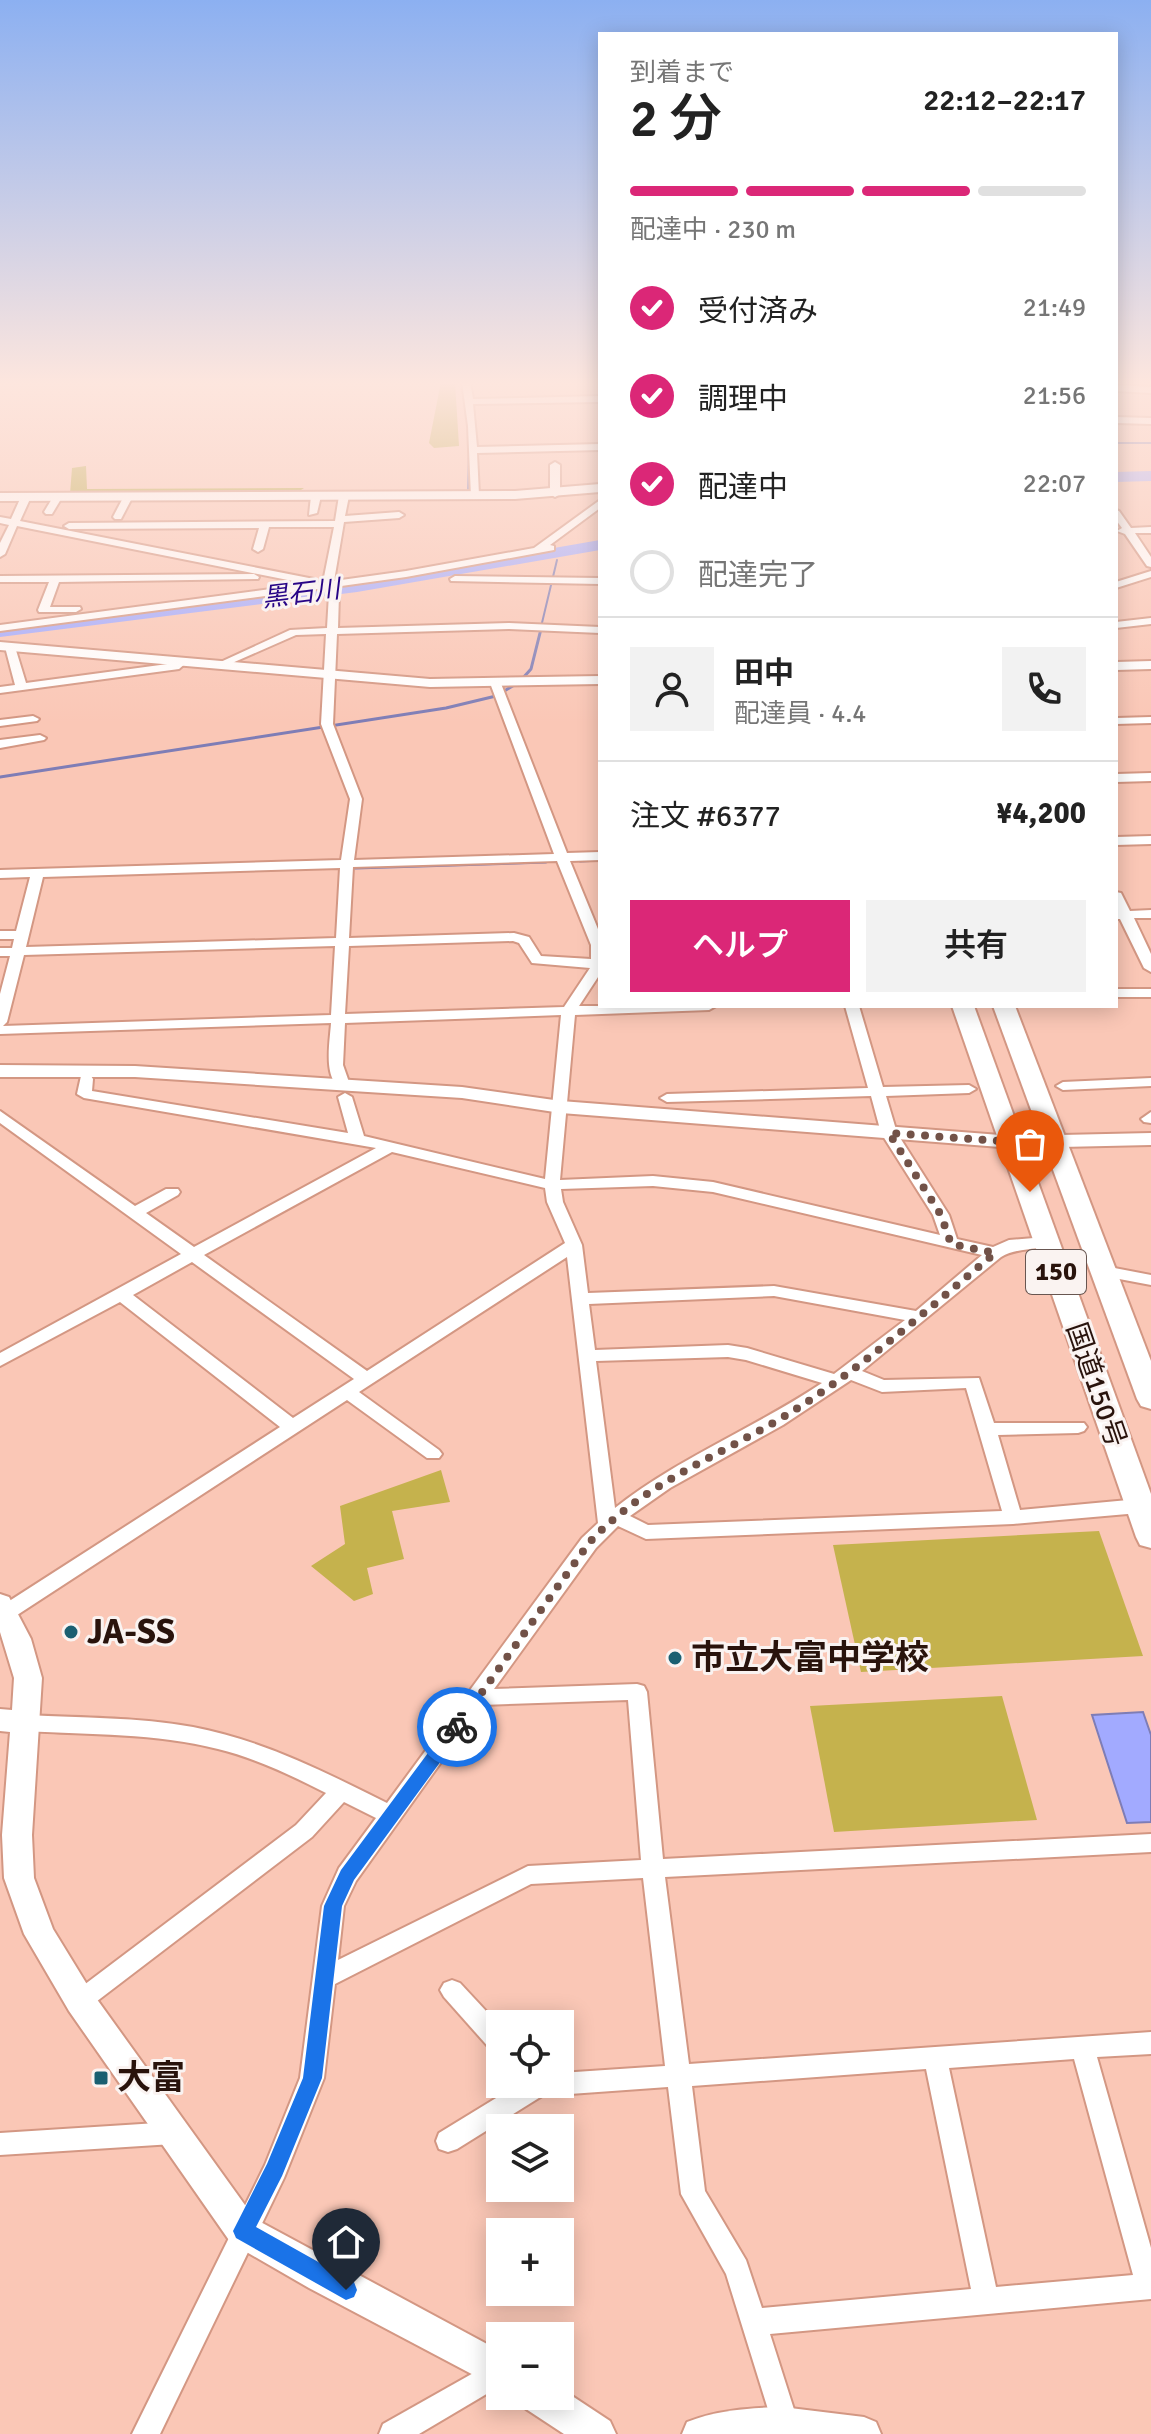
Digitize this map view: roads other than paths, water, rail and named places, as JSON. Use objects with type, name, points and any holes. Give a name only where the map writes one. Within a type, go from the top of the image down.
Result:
[{"type":"highway","name":"国道150号","points":[[964,1008],[1151,1537]]},
{"type":"highway","name":"国道150号","points":[[1005,1008],[1151,1399]]},
{"type":"main road","points":[[2,1609],[17,1639],[28,1678],[13,1722],[19,1878],[39,1934],[80,2001],[243,2231],[486,2364]]},
{"type":"main road","points":[[560,2410],[597,2434]]},
{"type":"street","points":[[312,513],[316,496]]},
{"type":"street","points":[[344,496],[331,590],[328,726],[356,799],[347,865],[336,1065],[357,1139]]},
{"type":"street","points":[[0,497],[398,496]]},
{"type":"street","points":[[118,517],[127,498]]},
{"type":"street","points":[[0,554],[4,538],[25,499]]},
{"type":"street","points":[[49,512],[56,499]]},
{"type":"street","points":[[3,637],[331,590],[544,549],[538,547],[598,504]]},
{"type":"street","points":[[0,520],[59,526],[265,524],[399,515]]},
{"type":"street","points":[[1118,516],[1151,564]]},
{"type":"street","points":[[15,520],[287,577],[331,590]]},
{"type":"street","points":[[258,549],[265,524]]},
{"type":"street","points":[[1118,531],[1151,530]]},
{"type":"street","points":[[1118,584],[1151,574]]},
{"type":"street","points":[[0,579],[287,577]]},
{"type":"street","points":[[55,579],[43,610],[104,609]]},
{"type":"street","points":[[455,579],[598,581]]},
{"type":"street","points":[[1118,625],[1151,621]]},
{"type":"street","points":[[219,665],[294,632],[598,630]]},
{"type":"street","points":[[3,637],[182,662],[499,689],[519,682],[598,680]]},
{"type":"street","points":[[3,637],[21,687]]},
{"type":"street","points":[[0,690],[179,666],[182,662]]},
{"type":"street","points":[[1118,666],[1151,665]]},
{"type":"street","points":[[499,689],[598,945]]},
{"type":"street","points":[[0,723],[33,719]]},
{"type":"street","points":[[1118,721],[1151,720]]},
{"type":"street","points":[[0,744],[40,738]]},
{"type":"street","points":[[1118,778],[1151,777]]},
{"type":"street","points":[[1118,841],[1151,840]]},
{"type":"street","points":[[0,874],[598,856]]},
{"type":"street","points":[[0,1022],[38,872]]},
{"type":"street","points":[[1151,914],[1120,915],[1151,968]]},
{"type":"street","points":[[0,935],[23,935]]},
{"type":"street","points":[[0,952],[514,937],[524,940],[537,960],[598,966]]},
{"type":"street","points":[[598,967],[568,1012],[552,1185],[555,1202],[574,1245],[612,1520]]},
{"type":"street","points":[[1118,993],[1151,993]]},
{"type":"street","points":[[0,1030],[662,1008]]},
{"type":"street","points":[[853,1008],[889,1133],[941,1215],[951,1244]]},
{"type":"street","points":[[0,1071],[129,1070],[538,1111],[561,1107],[1013,1142],[1055,1142],[1150,1125]]},
{"type":"street","points":[[0,1081],[86,1079],[344,1091]]},
{"type":"street","points":[[86,1079],[84,1094],[357,1139],[552,1185],[653,1181],[713,1187],[995,1253]]},
{"type":"street","points":[[1063,1086],[1151,1082]]},
{"type":"street","points":[[667,1098],[969,1089]]},
{"type":"street","points":[[0,1116],[367,1380]]},
{"type":"street","points":[[0,1360],[388,1148]]},
{"type":"street","points":[[134,1213],[172,1192]]},
{"type":"street","points":[[146,2434],[275,2170],[312,2078],[333,1906],[347,1875],[589,1543],[640,1498],[802,1405],[844,1377],[995,1253],[1009,1245],[1046,1242]]},
{"type":"street","points":[[2,1609],[367,1380],[574,1245]]},
{"type":"street","points":[[1104,1271],[1151,1280]]},
{"type":"street","points":[[581,1299],[774,1291],[920,1317]]},
{"type":"street","points":[[121,1294],[292,1427]]},
{"type":"street","points":[[587,1356],[728,1351],[882,1386],[973,1382],[1013,1517]]},
{"type":"street","points":[[347,1392],[433,1454]]},
{"type":"street","points":[[987,1429],[1078,1427]]},
{"type":"street","points":[[612,1520],[646,1532],[1013,1517],[1139,1506]]},
{"type":"street","points":[[479,1697],[637,1692],[653,1869],[693,2194],[737,2269],[785,2422]]},
{"type":"street","points":[[13,1722],[190,1734],[236,1745],[342,1790],[390,1815]]},
{"type":"street","points":[[80,2001],[304,1831],[342,1790]]},
{"type":"street","points":[[324,1978],[528,1875],[1151,1843]]},
{"type":"street","points":[[452,1990],[486,2028]]},
{"type":"street","points":[[574,2083],[1151,2043]]},
{"type":"street","points":[[754,2322],[1150,2286],[1083,2048]]},
{"type":"street","points":[[935,2058],[986,2299]]},
{"type":"street","points":[[448,2141],[516,2098]]},
{"type":"street","points":[[0,2144],[173,2133]]},
{"type":"street","points":[[393,2434],[486,2379]]},
{"type":"street","points":[[699,2434],[733,2425],[785,2422],[864,2434]]},
{"type":"water","points":[[1143,1712],[1151,1735],[1151,1822],[1127,1823],[1092,1715]]},
{"type":"waterway","points":[[18,520],[68,531]]},
{"type":"waterway","name":"黒石川","points":[[0,632],[357,587],[598,545]]},
{"type":"waterway","name":"黒石川","points":[[547,548],[554,556]]},
{"type":"waterway","points":[[541,627],[557,560]]},
{"type":"waterway","name":"黒石川","points":[[340,585],[357,587]]},
{"type":"waterway","points":[[522,679],[531,669],[542,625]]},
{"type":"waterway","points":[[0,777],[446,708],[496,696],[516,684]]},
{"type":"waterway","points":[[580,861],[598,860]]},
{"type":"waterway","points":[[355,868],[546,862]]},
{"type":"place","name":"JA-SS","points":[[71,1632]]},
{"type":"place","name":"市立大富中学校","points":[[675,1658]]},
{"type":"place","name":"大富","points":[[101,2078]]}]
